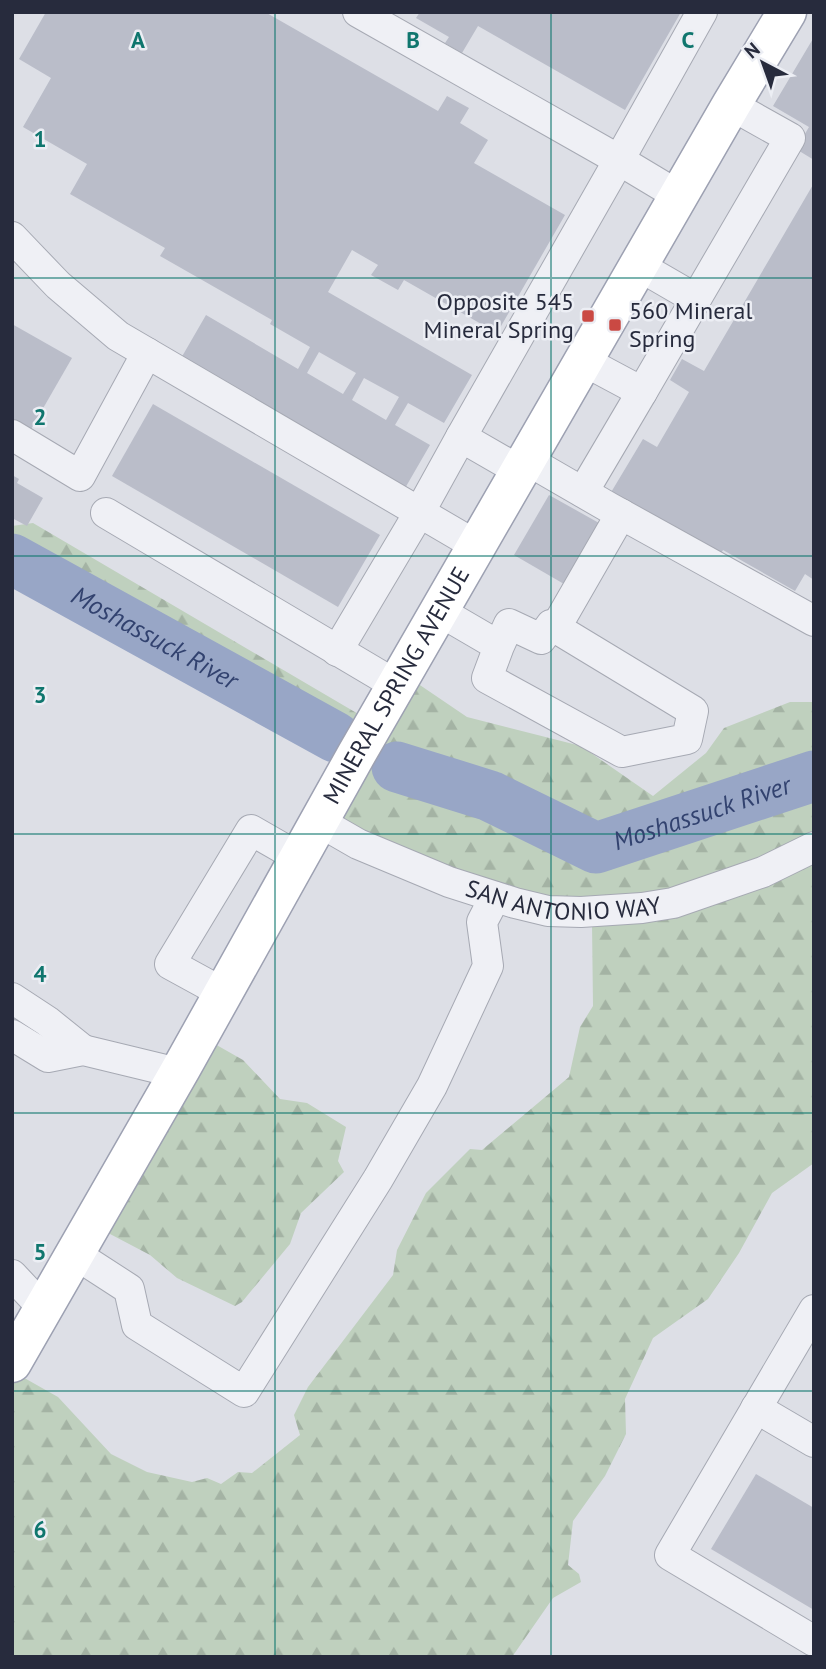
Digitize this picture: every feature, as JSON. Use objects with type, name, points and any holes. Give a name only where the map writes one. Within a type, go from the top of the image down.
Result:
[{"type":"main road","name":"MINERAL SPRING AVENUE","points":[[12,1363],[396,685],[787,12]]},
{"type":"street","points":[[358,12],[679,196]]},
{"type":"street","points":[[337,651],[419,513],[702,12]]},
{"type":"street","points":[[583,492],[789,138],[731,106]]},
{"type":"street","points":[[12,237],[58,285],[118,336],[477,546]]},
{"type":"street","points":[[639,266],[696,299]]},
{"type":"street","points":[[12,435],[80,476],[146,353]]},
{"type":"street","points":[[584,361],[642,392]]},
{"type":"street","points":[[461,437],[583,492],[814,621]]},
{"type":"street","points":[[107,513],[396,685]]},
{"type":"street","points":[[556,627],[621,514]]},
{"type":"street","points":[[439,611],[499,646]]},
{"type":"street","points":[[509,624],[541,639],[551,625],[556,627],[693,711],[687,738],[622,752],[487,678],[499,646],[509,624]]},
{"type":"street","name":"SAN ANTONIO WAY","points":[[318,821],[358,845],[449,882],[548,911],[581,912],[673,903],[763,872],[814,847]]},
{"type":"street","points":[[223,993],[170,964],[251,830],[299,857]]},
{"type":"street","points":[[75,1254],[129,1289],[137,1325],[244,1392],[378,1179],[432,1086],[488,966],[482,922],[495,897]]},
{"type":"street","points":[[12,998],[47,1021],[83,1050]]},
{"type":"street","points":[[12,1035],[48,1057],[83,1050],[178,1073]]},
{"type":"street","points":[[12,1275],[44,1309]]},
{"type":"street","points":[[814,1310],[670,1555],[814,1641]]},
{"type":"street","points":[[756,1408],[814,1442]]},
{"type":"green space","points":[[33,523],[377,725],[411,679],[467,717],[581,746],[653,796],[706,753],[724,728],[790,702],[814,702],[814,1163],[772,1193],[739,1253],[708,1299],[653,1338],[625,1399],[626,1434],[605,1476],[573,1521],[568,1565],[579,1574],[581,1582],[553,1598],[512,1657],[12,1657],[12,1371],[58,1397],[111,1454],[147,1472],[192,1482],[207,1478],[221,1484],[238,1472],[252,1473],[300,1435],[294,1415],[308,1387],[393,1275],[397,1250],[426,1193],[470,1149],[482,1150],[569,1077],[580,1027],[593,1006],[592,924],[333,834],[367,746],[190,651],[175,659],[145,660],[12,583],[12,526]]},
{"type":"green space","points":[[206,1039],[243,1060],[280,1099],[307,1103],[346,1127],[338,1161],[344,1172],[301,1213],[290,1244],[242,1302],[235,1306],[177,1278],[150,1255],[91,1224]]},
{"type":"building","points":[[46,12],[265,12],[438,111],[447,96],[469,108],[460,123],[488,140],[474,163],[565,215],[497,333],[404,280],[398,290],[371,275],[378,265],[352,250],[328,292],[472,375],[444,423],[408,403],[395,425],[430,445],[404,490],[180,360],[206,315],[298,369],[310,347],[270,324],[272,320],[160,256],[165,248],[70,194],[87,164],[23,127],[51,78],[19,59]],"holes":[[[319,352],[356,373],[343,394],[307,373]],[[364,378],[399,397],[386,420],[352,400]]]},
{"type":"building","points":[[420,12],[681,12],[625,110],[478,26],[462,53],[445,43],[449,37],[416,18]]},
{"type":"building","points":[[814,37],[814,160],[796,149],[809,127],[773,106]]},
{"type":"building","points":[[814,183],[814,580],[805,574],[795,591],[723,550],[719,557],[610,494],[643,439],[657,447],[689,392],[670,380],[682,359],[704,371]]},
{"type":"building","points":[[12,324],[72,358],[30,431],[12,421]]},
{"type":"building","points":[[153,404],[380,535],[338,607],[112,476]]},
{"type":"building","points":[[12,475],[19,479],[17,483],[43,498],[27,526],[12,518]]},
{"type":"building","points":[[549,495],[599,523],[564,584],[514,555]]},
{"type":"building","points":[[756,1474],[814,1508],[814,1610],[711,1549]]},
{"type":"waterway","name":"Moshassuck River","points":[[12,559],[335,737]]},
{"type":"waterway","name":"Moshassuck River","points":[[397,767],[490,796],[596,848],[814,776]]},
{"type":"place","name":"Opposite 545 Mineral Spring","points":[[588,316]]},
{"type":"place","name":"560 Mineral Spring","points":[[615,325]]}]
